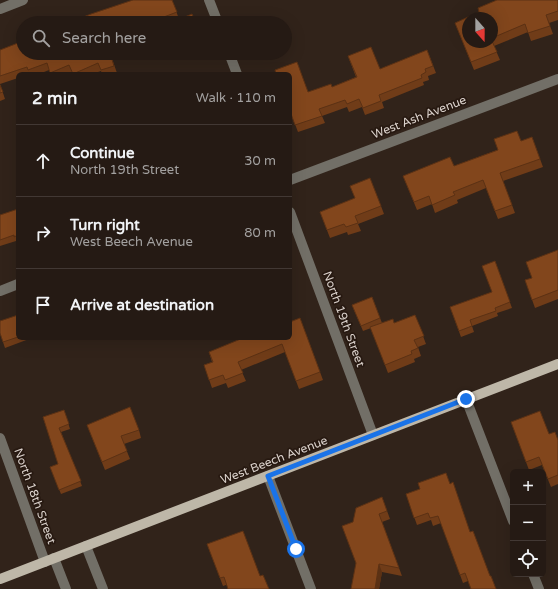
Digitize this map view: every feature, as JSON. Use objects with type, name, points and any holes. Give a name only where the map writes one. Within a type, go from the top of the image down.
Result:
[{"type":"main road","name":"West Beech Avenue","points":[[0,579],[558,364]]},
{"type":"street","points":[[0,9],[23,0]]},
{"type":"street","points":[[209,0],[215,16]]},
{"type":"street","points":[[232,60],[236,72]]},
{"type":"street","name":"West Ash Avenue","points":[[292,179],[558,79]]},
{"type":"street","name":"North 19th Street","points":[[292,217],[373,435]]},
{"type":"street","points":[[0,291],[16,285]]},
{"type":"street","points":[[466,399],[510,513]]},
{"type":"street","name":"North 18th Street","points":[[0,438],[49,560],[66,589]]},
{"type":"street","points":[[268,476],[311,589]]},
{"type":"street","points":[[86,546],[103,589]]},
{"type":"street","points":[[534,577],[539,589]]},
{"type":"building","points":[[133,0],[172,0],[177,12],[166,16],[86,16]]},
{"type":"building","points":[[497,0],[558,0],[558,11],[546,15],[550,26],[528,33],[525,24],[498,35],[498,12],[479,12],[478,8]]},
{"type":"building","points":[[462,20],[462,40],[455,23]]},
{"type":"building","points":[[16,44],[16,60],[112,60],[114,66],[101,70],[98,63],[78,72],[72,72],[69,65],[50,72],[47,63],[28,70],[27,67],[0,76],[0,50]]},
{"type":"building","points":[[371,47],[380,69],[427,50],[433,66],[425,69],[426,72],[421,75],[422,78],[379,95],[381,101],[363,108],[359,99],[347,104],[345,100],[319,109],[322,116],[295,125],[292,117],[292,72],[276,72],[275,70],[297,62],[308,92],[331,84],[332,87],[357,77],[348,56]]},
{"type":"building","points":[[465,48],[495,48],[497,52],[471,62]]},
{"type":"building","points":[[0,85],[3,92],[0,93]]},
{"type":"building","points":[[517,131],[521,141],[532,137],[540,159],[500,173],[512,205],[495,211],[483,180],[453,192],[455,195],[432,205],[429,196],[414,202],[403,176],[450,157],[454,166],[498,150],[494,139]]},
{"type":"building","points":[[370,178],[381,206],[355,216],[358,223],[346,227],[344,224],[327,230],[320,212],[355,198],[350,186]]},
{"type":"building","points":[[16,210],[16,236],[14,237],[14,235],[0,240],[0,215]]},
{"type":"building","points":[[558,250],[558,290],[532,300],[525,280],[532,278],[526,262]]},
{"type":"building","points":[[495,261],[510,302],[495,308],[496,311],[470,320],[472,326],[459,331],[450,307],[492,292],[482,266]]},
{"type":"building","points":[[372,297],[380,318],[361,326],[352,305]]},
{"type":"building","points":[[415,315],[424,336],[414,340],[418,348],[411,351],[412,354],[385,365],[370,327],[393,319],[394,323]]},
{"type":"building","points":[[16,316],[16,338],[3,342],[0,333],[0,321]]},
{"type":"building","points":[[300,318],[320,372],[296,381],[282,344],[238,362],[243,373],[225,380],[223,375],[209,380],[204,365],[213,362],[209,352],[238,340],[292,340],[292,321]]},
{"type":"building","points":[[130,407],[139,430],[121,436],[127,451],[102,462],[87,425]]},
{"type":"building","points":[[64,410],[69,424],[59,428],[81,481],[59,490],[50,467],[58,464],[43,417]]},
{"type":"building","points":[[540,411],[549,434],[555,432],[558,440],[558,475],[548,479],[546,469],[544,469],[539,457],[526,462],[511,422]]},
{"type":"building","points":[[446,473],[450,484],[453,482],[470,532],[473,531],[496,589],[471,589],[465,573],[460,575],[438,516],[430,518],[428,513],[414,518],[406,494],[420,489],[418,483]]},
{"type":"building","points":[[382,497],[387,511],[379,514],[399,568],[379,564],[375,589],[351,589],[356,563],[342,526],[353,522],[356,508]]},
{"type":"building","points":[[243,531],[260,576],[263,575],[269,589],[228,589],[224,577],[220,578],[207,544]]},
{"type":"route","points":[[296,549],[268,476],[466,399]]}]
